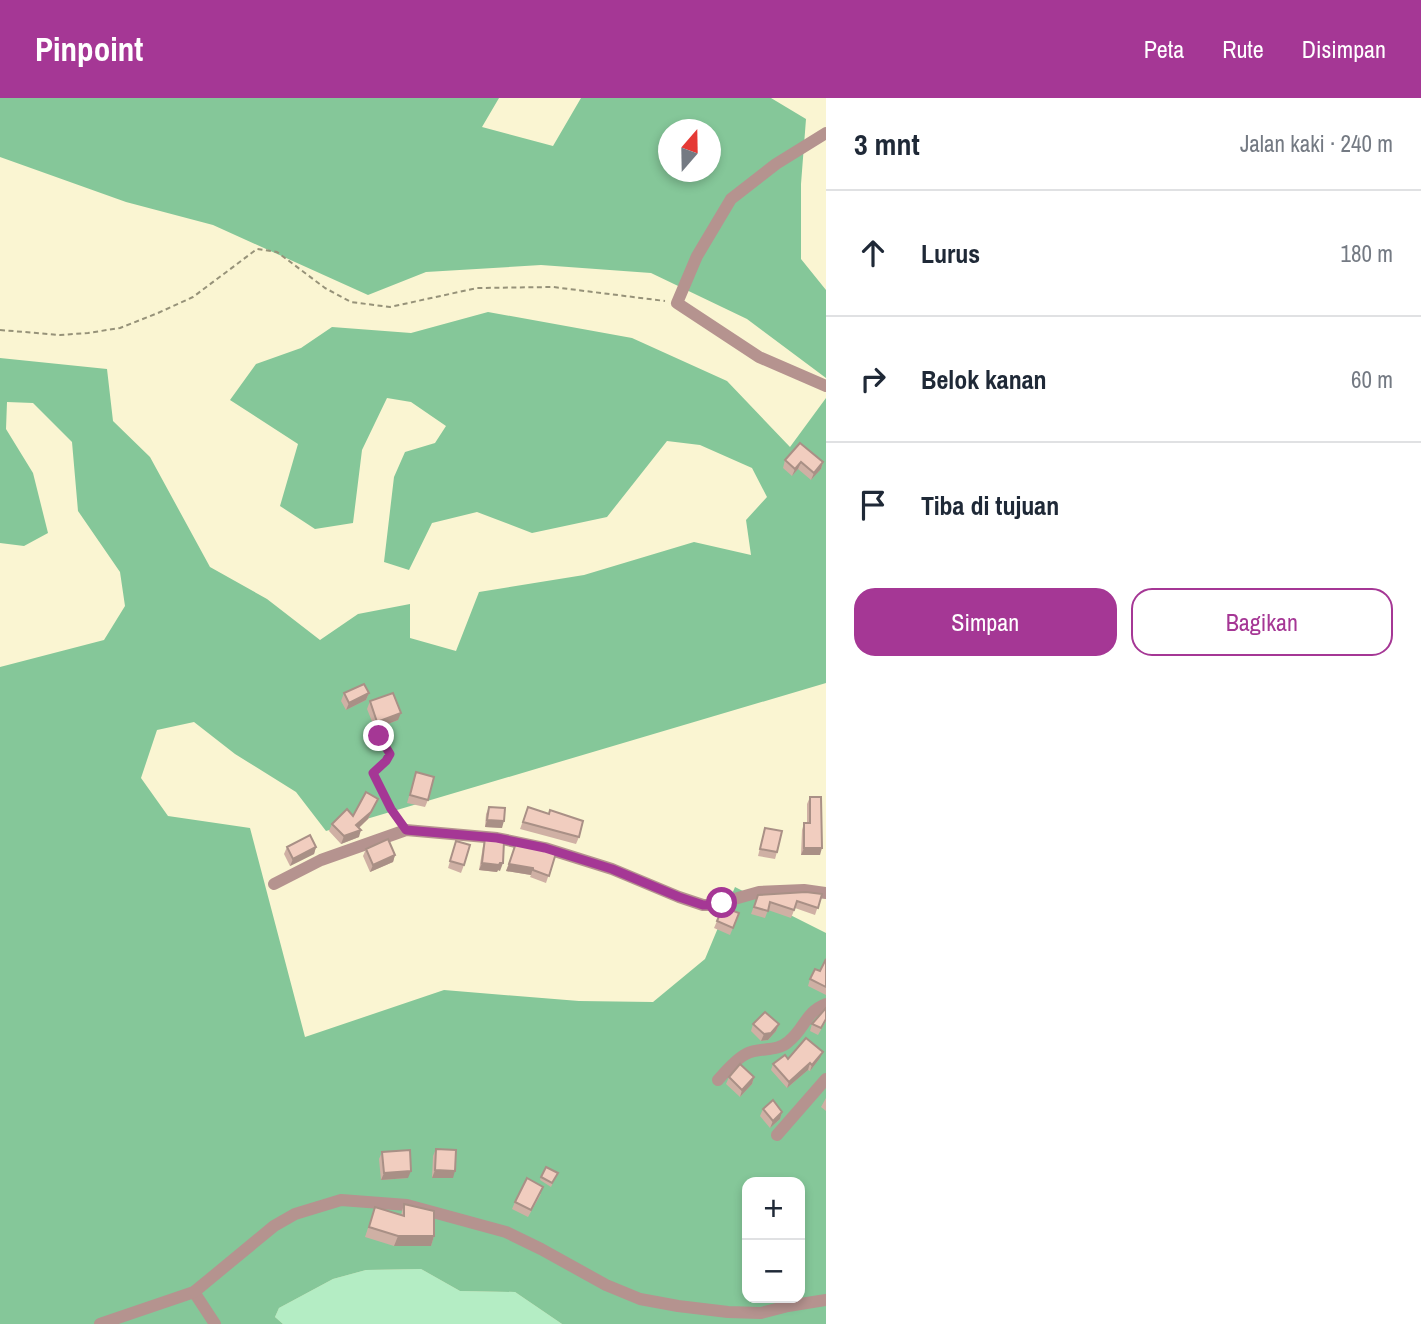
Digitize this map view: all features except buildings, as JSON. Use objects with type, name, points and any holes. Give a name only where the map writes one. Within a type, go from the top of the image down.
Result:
[{"type":"street","points":[[826,133],[776,164],[732,199],[697,256],[677,303],[759,357],[826,386]]},
{"type":"street","points":[[274,884],[321,860],[406,830],[497,838],[545,848],[612,869],[703,905],[713,905],[759,892],[804,890],[826,893]]},
{"type":"street","points":[[718,1080],[744,1055],[787,1044],[797,1034],[809,1014],[824,1007]]},
{"type":"street","points":[[777,1135],[826,1079]]},
{"type":"street","points":[[100,1324],[194,1292],[274,1226],[295,1214],[341,1200],[407,1205],[506,1232],[606,1285],[640,1299],[728,1312],[761,1313],[826,1300]]},
{"type":"street","points":[[194,1292],[215,1324]]},
{"type":"lane","points":[[379,736],[390,754],[373,773],[391,809],[406,830]]},
{"type":"path","points":[[0,330],[60,335],[120,328],[193,297],[257,249],[277,252],[325,288],[351,302],[390,307],[477,288],[553,288],[677,303]]},
{"type":"green space","points":[[0,98],[499,98],[482,127],[553,146],[581,98],[771,98],[806,119],[801,184],[801,259],[826,290],[826,378],[747,319],[651,273],[541,265],[426,272],[368,295],[213,225],[126,202],[0,157]]},
{"type":"green space","points":[[488,312],[632,338],[727,381],[790,447],[826,398],[826,683],[326,831],[296,792],[235,754],[194,722],[157,730],[141,778],[168,816],[250,828],[305,1037],[444,990],[579,1001],[653,1002],[705,959],[735,887],[826,933],[826,1324],[562,1324],[515,1292],[460,1291],[421,1269],[366,1270],[333,1279],[279,1308],[275,1317],[283,1324],[0,1324],[0,667],[104,640],[125,606],[120,572],[78,511],[72,442],[33,403],[7,402],[6,429],[33,473],[48,533],[24,546],[0,543],[0,358],[107,369],[113,421],[150,457],[210,567],[267,599],[320,640],[358,614],[410,604],[410,638],[456,651],[479,592],[584,575],[694,542],[751,555],[746,520],[767,497],[752,468],[700,445],[667,441],[607,517],[532,533],[477,512],[432,523],[409,570],[384,562],[394,477],[405,452],[435,443],[446,426],[411,402],[387,398],[362,450],[353,523],[315,529],[280,506],[298,444],[230,400],[256,364],[301,348],[332,327],[411,333]]},
{"type":"green space","points":[[421,1269],[460,1291],[515,1292],[562,1324],[283,1324],[275,1317],[279,1308],[333,1279],[366,1270]]},
{"type":"route","points":[[379,736],[390,754],[373,773],[391,809],[406,830],[497,838],[545,848],[612,869],[703,905],[722,903]]}]
